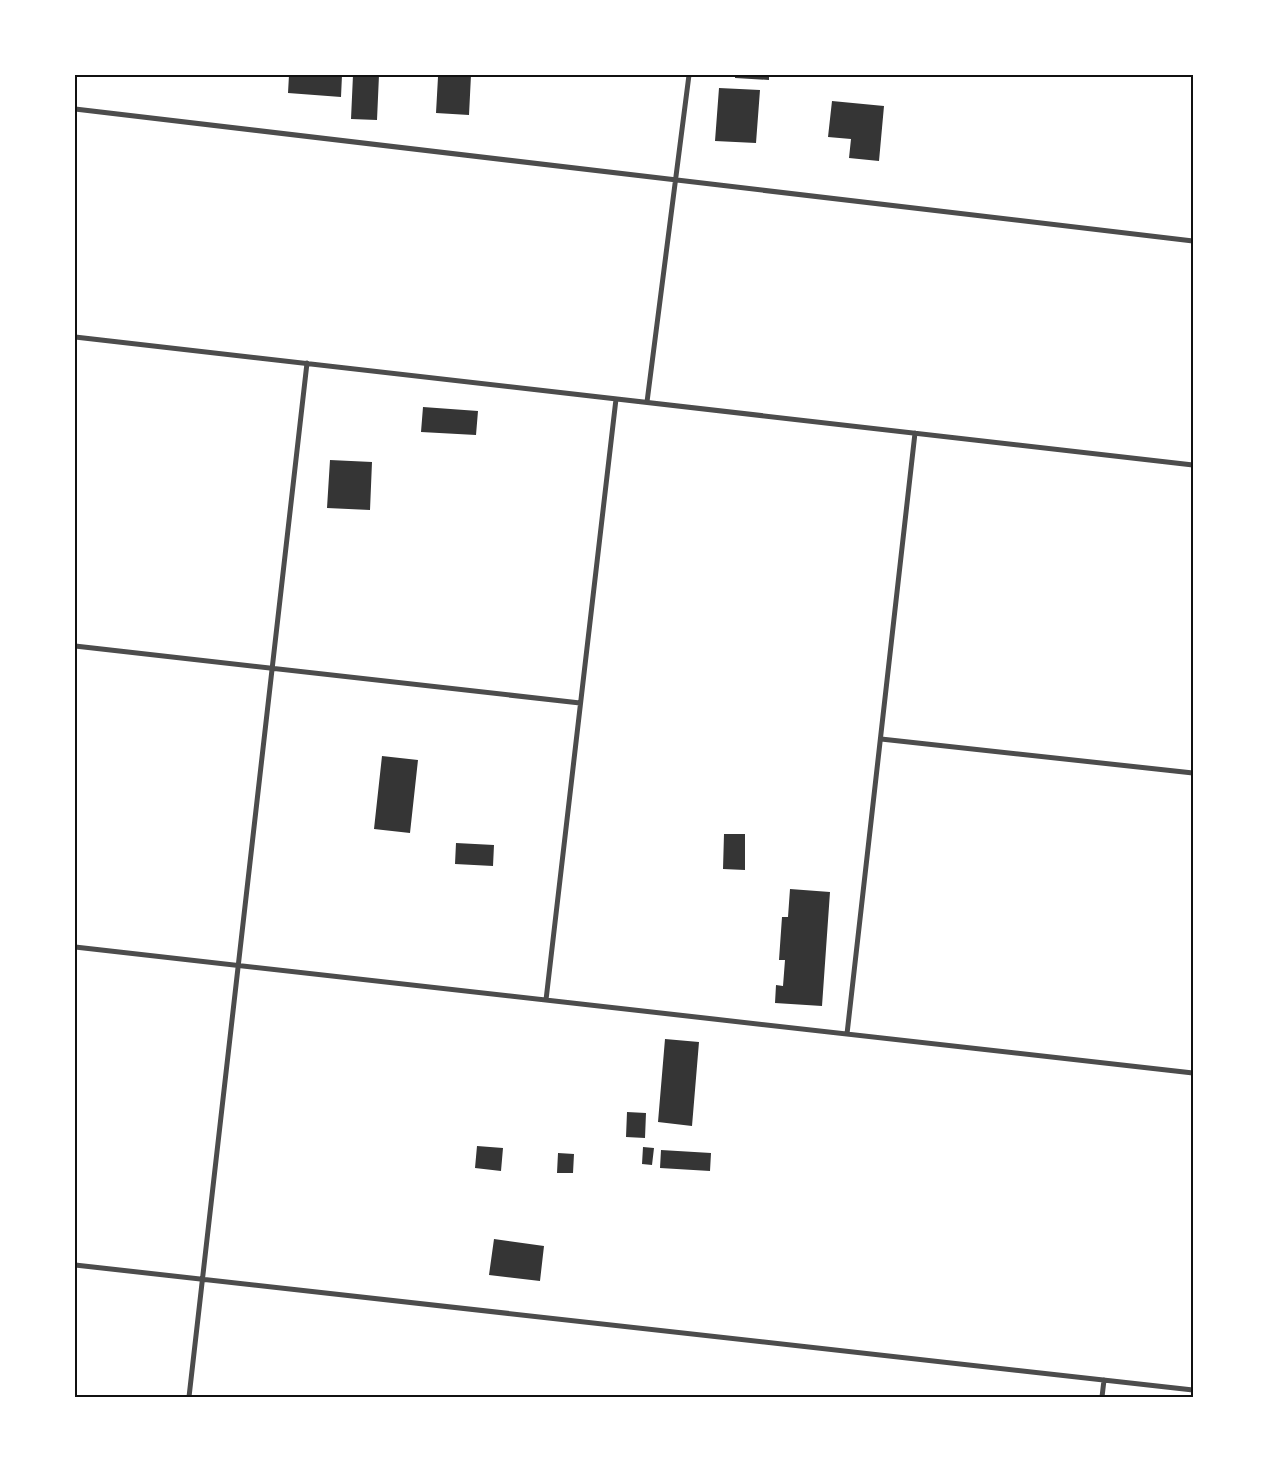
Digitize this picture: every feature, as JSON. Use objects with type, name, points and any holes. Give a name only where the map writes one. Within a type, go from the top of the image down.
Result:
[{"type":"street","points":[[647,402],[689,75]]},
{"type":"street","points":[[75,109],[1193,241]]},
{"type":"street","points":[[75,336],[1193,465]]},
{"type":"street","points":[[189,1397],[307,363]]},
{"type":"street","points":[[546,1000],[616,399]]},
{"type":"street","points":[[848,1034],[915,433]]},
{"type":"street","points":[[75,646],[580,703]]},
{"type":"street","points":[[881,739],[1193,773]]},
{"type":"street","points":[[75,947],[1193,1073]]},
{"type":"street","points":[[75,1265],[1193,1390]]},
{"type":"street","points":[[1102,1397],[1104,1380]]},
{"type":"building","points":[[289,75],[342,75],[341,97],[288,93]]},
{"type":"building","points":[[353,75],[379,75],[377,120],[351,119]]},
{"type":"building","points":[[422,75],[471,75],[469,115],[436,113],[438,77]]},
{"type":"building","points":[[735,75],[769,75],[769,80],[735,78]]},
{"type":"building","points":[[719,88],[760,90],[756,143],[715,141]]},
{"type":"building","points":[[832,101],[884,106],[879,161],[849,158],[851,139],[828,137]]},
{"type":"building","points":[[423,407],[478,411],[476,435],[421,432]]},
{"type":"building","points":[[330,460],[372,462],[370,510],[327,508]]},
{"type":"building","points":[[382,756],[418,760],[410,833],[374,829]]},
{"type":"building","points":[[724,834],[745,834],[745,870],[723,869]]},
{"type":"building","points":[[456,843],[494,845],[493,866],[455,864]]},
{"type":"building","points":[[790,889],[830,892],[822,1006],[775,1003],[776,985],[783,986],[785,960],[779,960],[782,917],[788,917]]},
{"type":"building","points":[[665,1039],[699,1042],[692,1126],[658,1122]]},
{"type":"building","points":[[627,1112],[646,1113],[645,1138],[626,1137]]},
{"type":"building","points":[[477,1146],[503,1148],[501,1171],[475,1168]]},
{"type":"building","points":[[643,1147],[654,1148],[652,1165],[642,1164]]},
{"type":"building","points":[[661,1150],[711,1153],[710,1171],[660,1168]]},
{"type":"building","points":[[558,1153],[574,1154],[573,1173],[557,1173]]},
{"type":"building","points":[[494,1239],[544,1246],[540,1281],[489,1275]]}]
